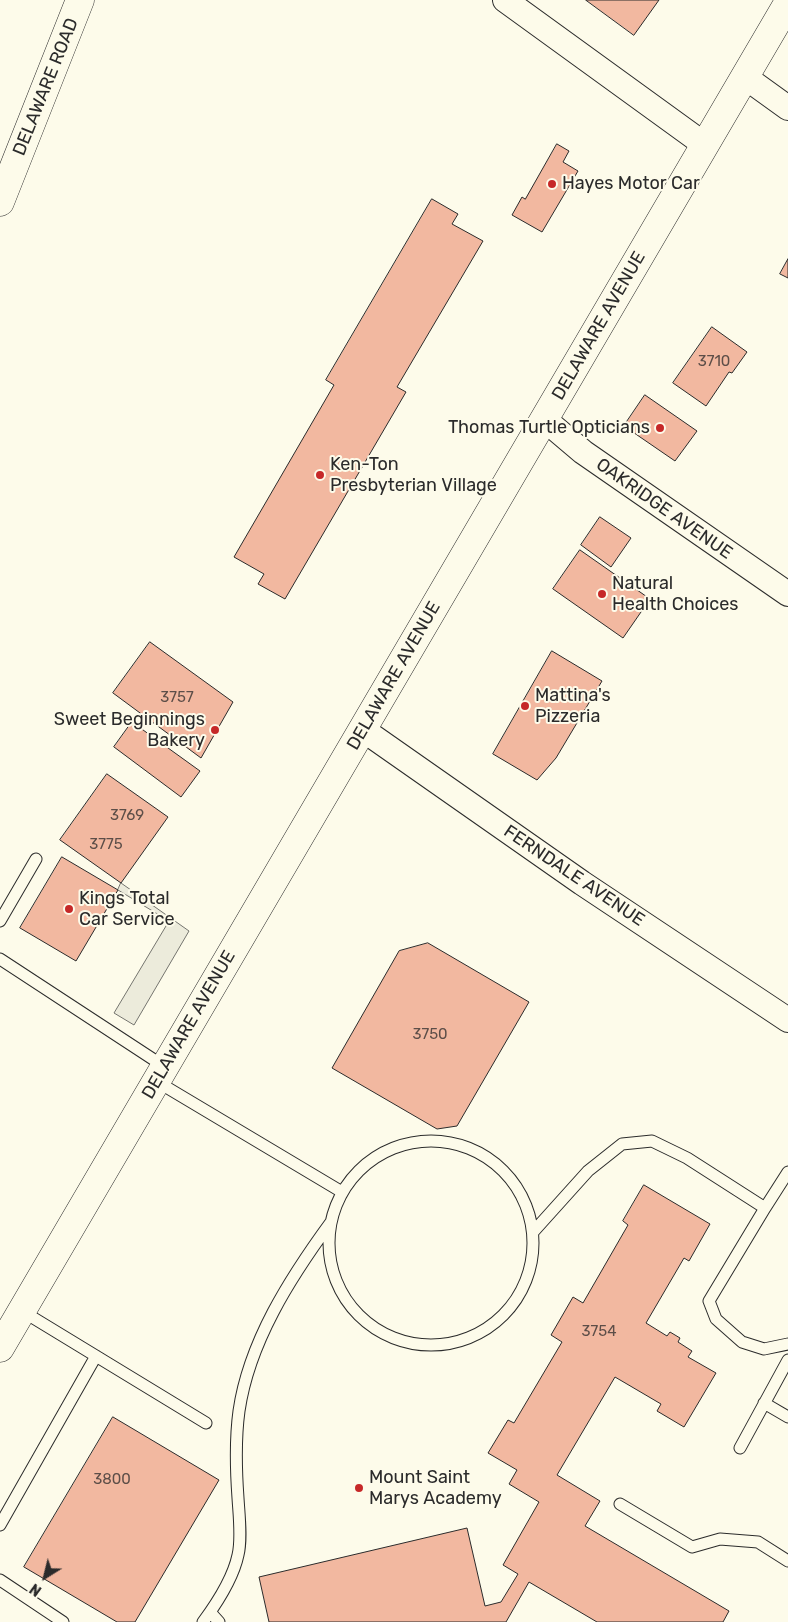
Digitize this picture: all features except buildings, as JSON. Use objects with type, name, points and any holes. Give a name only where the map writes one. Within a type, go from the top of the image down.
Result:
[{"type":"main road","name":"DELAWARE ROAD","points":[[0,202],[80,0]]},
{"type":"main road","name":"DELAWARE AVENUE","points":[[0,1348],[788,3]]},
{"type":"street","points":[[505,0],[705,145]]},
{"type":"street","points":[[744,77],[788,108]]},
{"type":"street","name":"OAKRIDGE AVENUE","points":[[544,418],[583,452],[788,594]]},
{"type":"street","name":"FERNDALE AVENUE","points":[[362,729],[582,884],[788,1020]]},
{"type":"lane","points":[[0,921],[36,859]]},
{"type":"lane","points":[[0,959],[160,1074],[342,1192]]},
{"type":"lane","points":[[534,1231],[588,1171],[622,1144],[652,1140],[688,1158],[765,1208]]},
{"type":"lane","points":[[203,1622],[233,1572],[239,1554],[236,1466],[239,1412],[249,1369],[262,1334],[295,1275],[331,1222],[342,1192],[362,1167],[389,1150],[420,1141],[452,1142],[482,1154],[507,1174],[525,1201],[534,1231],[531,1267],[517,1300],[493,1326],[461,1341],[425,1345],[391,1337],[361,1317],[340,1289],[330,1254],[331,1222]]},
{"type":"lane","points":[[788,1172],[709,1301],[716,1320],[742,1342],[764,1349],[788,1344]]},
{"type":"lane","points":[[22,1311],[206,1423]]},
{"type":"lane","points":[[0,1525],[96,1356]]},
{"type":"lane","points":[[740,1448],[788,1360]]},
{"type":"lane","points":[[764,1403],[788,1417]]},
{"type":"lane","points":[[620,1504],[692,1547],[720,1540],[758,1542],[788,1561]]},
{"type":"lane","points":[[0,1580],[62,1622]]},
{"type":"lane","points":[[210,1612],[219,1622]]},
{"type":"shaded area","points":[[121,883],[189,931],[134,1025],[114,1013],[169,921],[118,890]]},
{"type":"place","name":"Hayes Motor Car","points":[[552,184]]},
{"type":"place","name":"Thomas Turtle Opticians","points":[[660,428]]},
{"type":"place","name":"Ken-Ton Presbyterian Village","points":[[320,475]]},
{"type":"place","name":"Natural Health Choices","points":[[602,594]]},
{"type":"place","name":"Mattina's Pizzeria","points":[[525,706]]},
{"type":"place","name":"Sweet Beginnings Bakery","points":[[215,730]]},
{"type":"place","name":"Kings Total Car Service","points":[[69,909]]},
{"type":"place","name":"Mount Saint Marys Academy","points":[[359,1488]]}]
